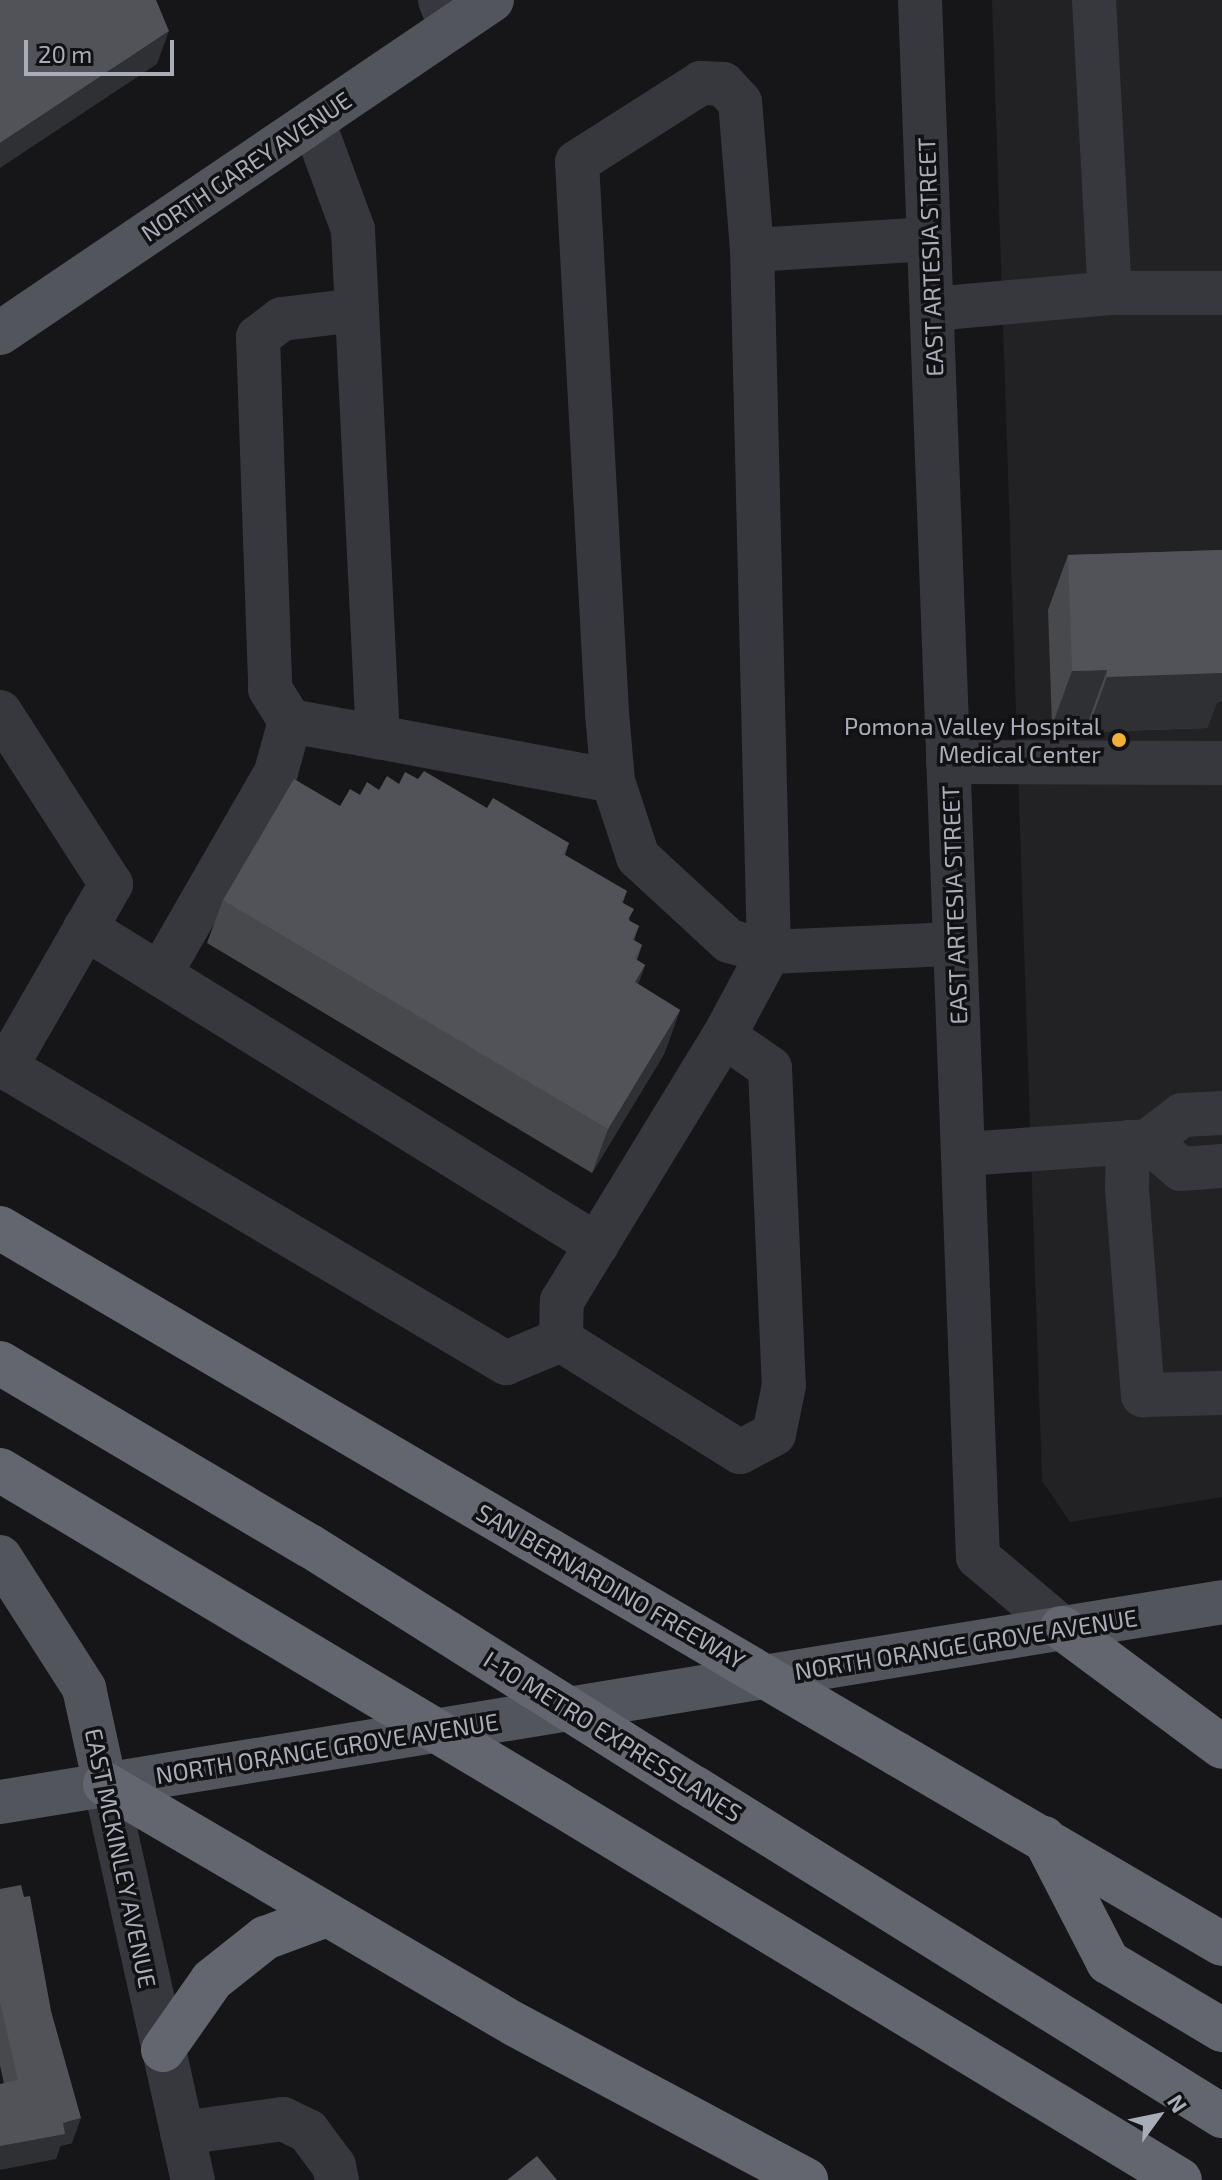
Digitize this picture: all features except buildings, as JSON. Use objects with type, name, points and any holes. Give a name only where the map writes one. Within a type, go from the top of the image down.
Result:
[{"type":"highway","name":"SAN BERNARDINO FREEWAY","points":[[0,1228],[1222,1944]]},
{"type":"highway","name":"I-10 METRO EXPRESSLANES","points":[[0,1363],[310,1546],[1222,2116]]},
{"type":"highway","points":[[0,1470],[1180,2180]]},
{"type":"highway","points":[[1062,1628],[1222,1747]]},
{"type":"highway","points":[[105,1784],[516,2025],[806,2180]]},
{"type":"highway","points":[[1044,1838],[1108,1962],[1222,2030]]},
{"type":"highway","points":[[163,2050],[212,1980],[265,1938],[327,1915]]},
{"type":"main road","name":"NORTH GAREY AVENUE","points":[[0,333],[313,121],[446,14],[492,0]]},
{"type":"main road","name":"EAST MCKINLEY AVENUE","points":[[0,1557],[84,1688],[105,1784]]},
{"type":"main road","name":"NORTH ORANGE GROVE AVENUE","points":[[0,1802],[1222,1602]]},
{"type":"street","name":"EAST ARTESIA STREET","points":[[920,0],[978,1557],[1062,1628]]},
{"type":"street","points":[[1094,0],[1110,293]]},
{"type":"street","points":[[561,1340],[562,1301],[724,1036],[769,952],[752,245],[740,102],[723,84],[701,83],[577,162],[613,781],[638,857],[729,941],[769,952],[955,944]]},
{"type":"street","points":[[313,121],[353,230],[378,737]]},
{"type":"street","points":[[752,245],[752,250],[929,239]]},
{"type":"street","points":[[932,309],[1110,293],[1222,293]]},
{"type":"street","points":[[160,974],[276,772],[290,721],[270,689],[258,337],[282,319],[357,310]]},
{"type":"street","points":[[0,712],[111,884],[3,1066],[506,1363],[561,1340]]},
{"type":"street","points":[[290,721],[613,781]]},
{"type":"street","points":[[948,762],[1222,763]]},
{"type":"street","points":[[85,928],[597,1245]]},
{"type":"street","points":[[561,1340],[740,1452],[774,1434],[784,1385],[770,1068],[724,1036]]},
{"type":"street","points":[[964,1154],[1138,1142],[1182,1115],[1222,1113]]},
{"type":"street","points":[[1138,1142],[1181,1169],[1222,1166]]},
{"type":"street","points":[[1138,1142],[1127,1189],[1143,1395],[1222,1393]]},
{"type":"street","name":"EAST MCKINLEY AVENUE","points":[[105,1784],[193,2180]]},
{"type":"street","points":[[182,2133],[283,2119],[308,2131],[334,2166],[337,2180]]},
{"type":"shaded area","name":"Pomona Valley Hospital Medical Center","points":[[992,0],[1222,0],[1222,1497],[1070,1522],[1042,1481]]},
{"type":"place","name":"Pomona Valley Hospital Medical Center","points":[[1119,740]]}]
